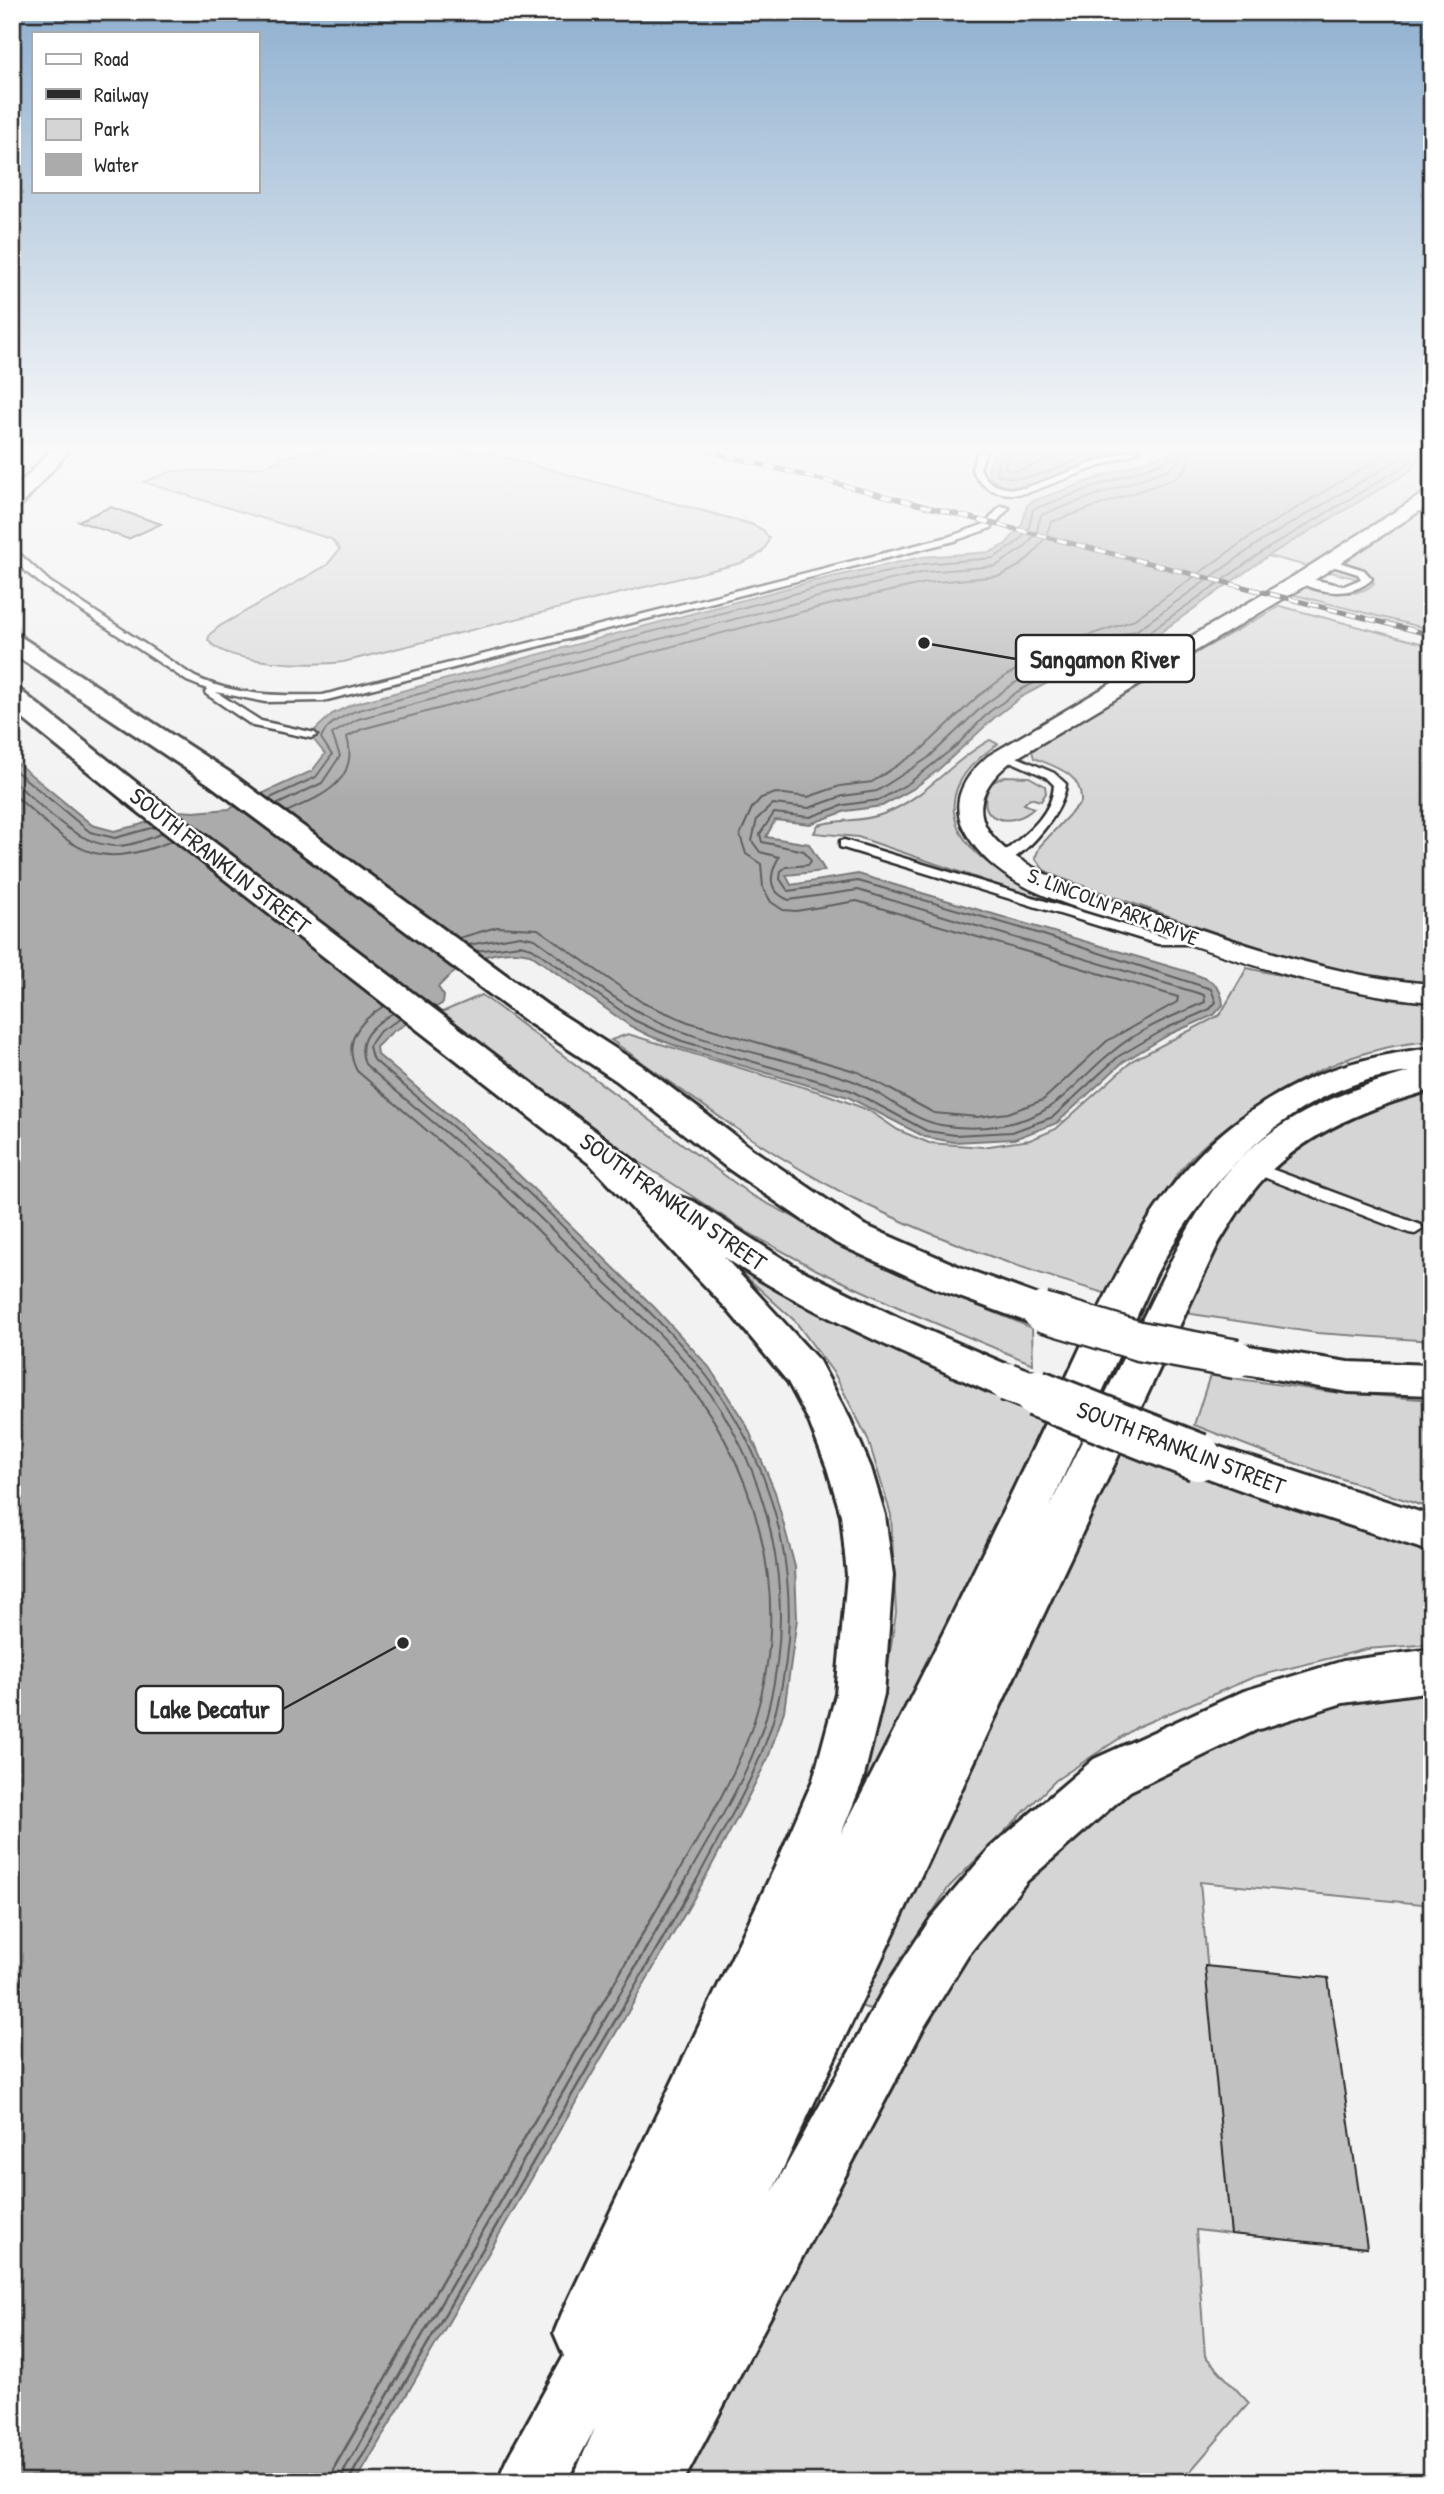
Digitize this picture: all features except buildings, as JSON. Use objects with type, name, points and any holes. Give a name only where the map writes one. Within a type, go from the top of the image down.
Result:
[{"type":"main road","points":[[16,629],[121,713],[219,778],[535,1012],[629,1073],[739,1158],[850,1234],[946,1277],[1042,1312],[1139,1341],[1348,1377],[1432,1380]]},
{"type":"main road","name":"SOUTH FRANKLIN STREET","points":[[12,697],[142,801],[605,1158],[725,1242],[785,1279],[885,1328],[1007,1382],[1198,1457],[1432,1534]]},
{"type":"main road","points":[[530,2482],[770,2032],[983,1601],[1129,1289],[1185,1195],[1220,1154],[1278,1110],[1317,1087],[1387,1064],[1432,1059]]},
{"type":"main road","points":[[604,2482],[635,2412],[1199,1244],[1229,1196],[1253,1167],[1286,1139],[1334,1110],[1413,1082],[1432,1080]]},
{"type":"main road","points":[[517,2482],[795,1882],[838,1780],[860,1694],[867,1628],[870,1575],[863,1515],[830,1419],[804,1372],[741,1299],[605,1158]]},
{"type":"main road","points":[[648,2482],[904,2008],[950,1936],[1009,1864],[1112,1775],[1244,1712],[1343,1682],[1432,1670]]},
{"type":"street","name":"S. LINCOLN PARK DRIVE","points":[[1321,567],[1005,755],[980,777],[970,794],[971,816],[981,837],[1002,860],[1049,886],[1201,940],[1317,976],[1365,986],[1432,993]]},
{"type":"lane","points":[[27,567],[47,584],[257,724],[311,735]]},
{"type":"lane","points":[[197,683],[256,698],[284,701],[323,698],[839,567]]},
{"type":"lane","points":[[1301,580],[1340,589],[1356,587],[1367,579],[1361,572],[1346,567]]},
{"type":"lane","points":[[1002,860],[1045,820],[1056,807],[1061,794],[1060,784],[1050,775],[1005,755]]},
{"type":"lane","points":[[844,844],[1163,941],[1201,940]]},
{"type":"lane","points":[[1253,1167],[1415,1229]]},
{"type":"green space","points":[[323,567],[723,567],[343,662],[271,662],[233,655],[208,640],[210,634]]},
{"type":"green space","points":[[1313,567],[1432,567],[1432,630],[1291,594],[1304,584],[1350,593],[1367,589],[1374,583]]},
{"type":"green space","points":[[1280,606],[1432,646],[1432,983],[1358,974],[1260,948],[1055,876],[1044,870],[1035,858],[1040,846],[1081,802],[1078,785],[1073,778],[1059,768],[1034,758],[1032,751],[1037,742]]},
{"type":"green space","points":[[990,740],[998,744],[976,762],[962,780],[955,798],[954,816],[961,833],[973,850],[1013,879],[1158,933],[1041,900],[858,837],[814,833],[818,825],[875,817],[898,807],[925,790],[963,758]]},
{"type":"green space","points":[[1005,776],[1029,777],[1045,786],[1046,793],[1041,801],[1030,798],[1024,804],[1034,808],[1025,815],[1015,819],[996,818],[986,806],[986,796],[991,783]]},
{"type":"green space","points":[[1247,968],[1395,1000],[1432,1003],[1432,1041],[1379,1049],[1329,1066],[1282,1090],[1220,1132],[1195,1153],[1175,1178],[1111,1295],[976,1251],[847,1195],[756,1141],[611,1040],[628,1034],[826,1094],[868,1110],[898,1130],[929,1143],[983,1147],[1030,1140],[1056,1129],[1133,1060],[1220,1015]]},
{"type":"green space","points":[[482,995],[751,1195],[918,1281],[1032,1328],[1033,1364],[817,1270],[749,1233],[593,1132],[442,1012]]},
{"type":"green space","points":[[1432,1087],[1432,1341],[1317,1333],[1185,1313],[1242,1203],[1294,1150],[1361,1109]]},
{"type":"green space","points":[[750,1268],[1050,1416],[850,1821],[840,1818],[881,1712],[896,1613],[891,1515],[868,1439],[835,1375],[795,1321],[743,1274]]},
{"type":"green space","points":[[1210,1375],[1332,1392],[1432,1400],[1432,1509],[1274,1456],[1194,1425]]},
{"type":"green space","points":[[1119,1444],[1432,1546],[1432,1644],[1367,1649],[1254,1677],[1137,1727],[1056,1780],[949,1887],[870,2009],[850,2003]]},
{"type":"green space","points":[[1432,1684],[1432,1905],[1200,1882],[1231,2234],[1196,2230],[1205,2356],[1249,2403],[1181,2482],[675,2482],[949,1981],[1002,1904],[1043,1859],[1131,1788],[1265,1720]]},
{"type":"water","points":[[875,567],[1252,567],[1144,644],[1079,666],[1021,697],[913,789],[882,806],[846,811],[810,824],[775,820],[766,837],[809,844],[825,871],[786,875],[791,885],[858,874],[1199,976],[1216,986],[1223,1005],[1214,1015],[1170,1034],[1123,1062],[1057,1123],[1014,1139],[954,1142],[925,1137],[848,1097],[650,1036],[630,1026],[530,954],[505,952],[468,963],[438,987],[444,996],[443,1003],[392,1032],[376,1047],[377,1054],[516,1172],[655,1308],[709,1367],[747,1426],[775,1492],[795,1567],[797,1619],[784,1711],[768,1758],[698,1891],[356,2482],[12,2482],[12,759],[92,825],[114,831],[178,811],[229,809],[312,771],[325,754],[314,740],[314,731],[332,714],[353,704],[814,581]]},
{"type":"railway","points":[[1166,567],[1432,635]]},
{"type":"place","name":"Sangamon River","points":[[924,643]]},
{"type":"place","name":"Lake Decatur","points":[[403,1643]]}]
